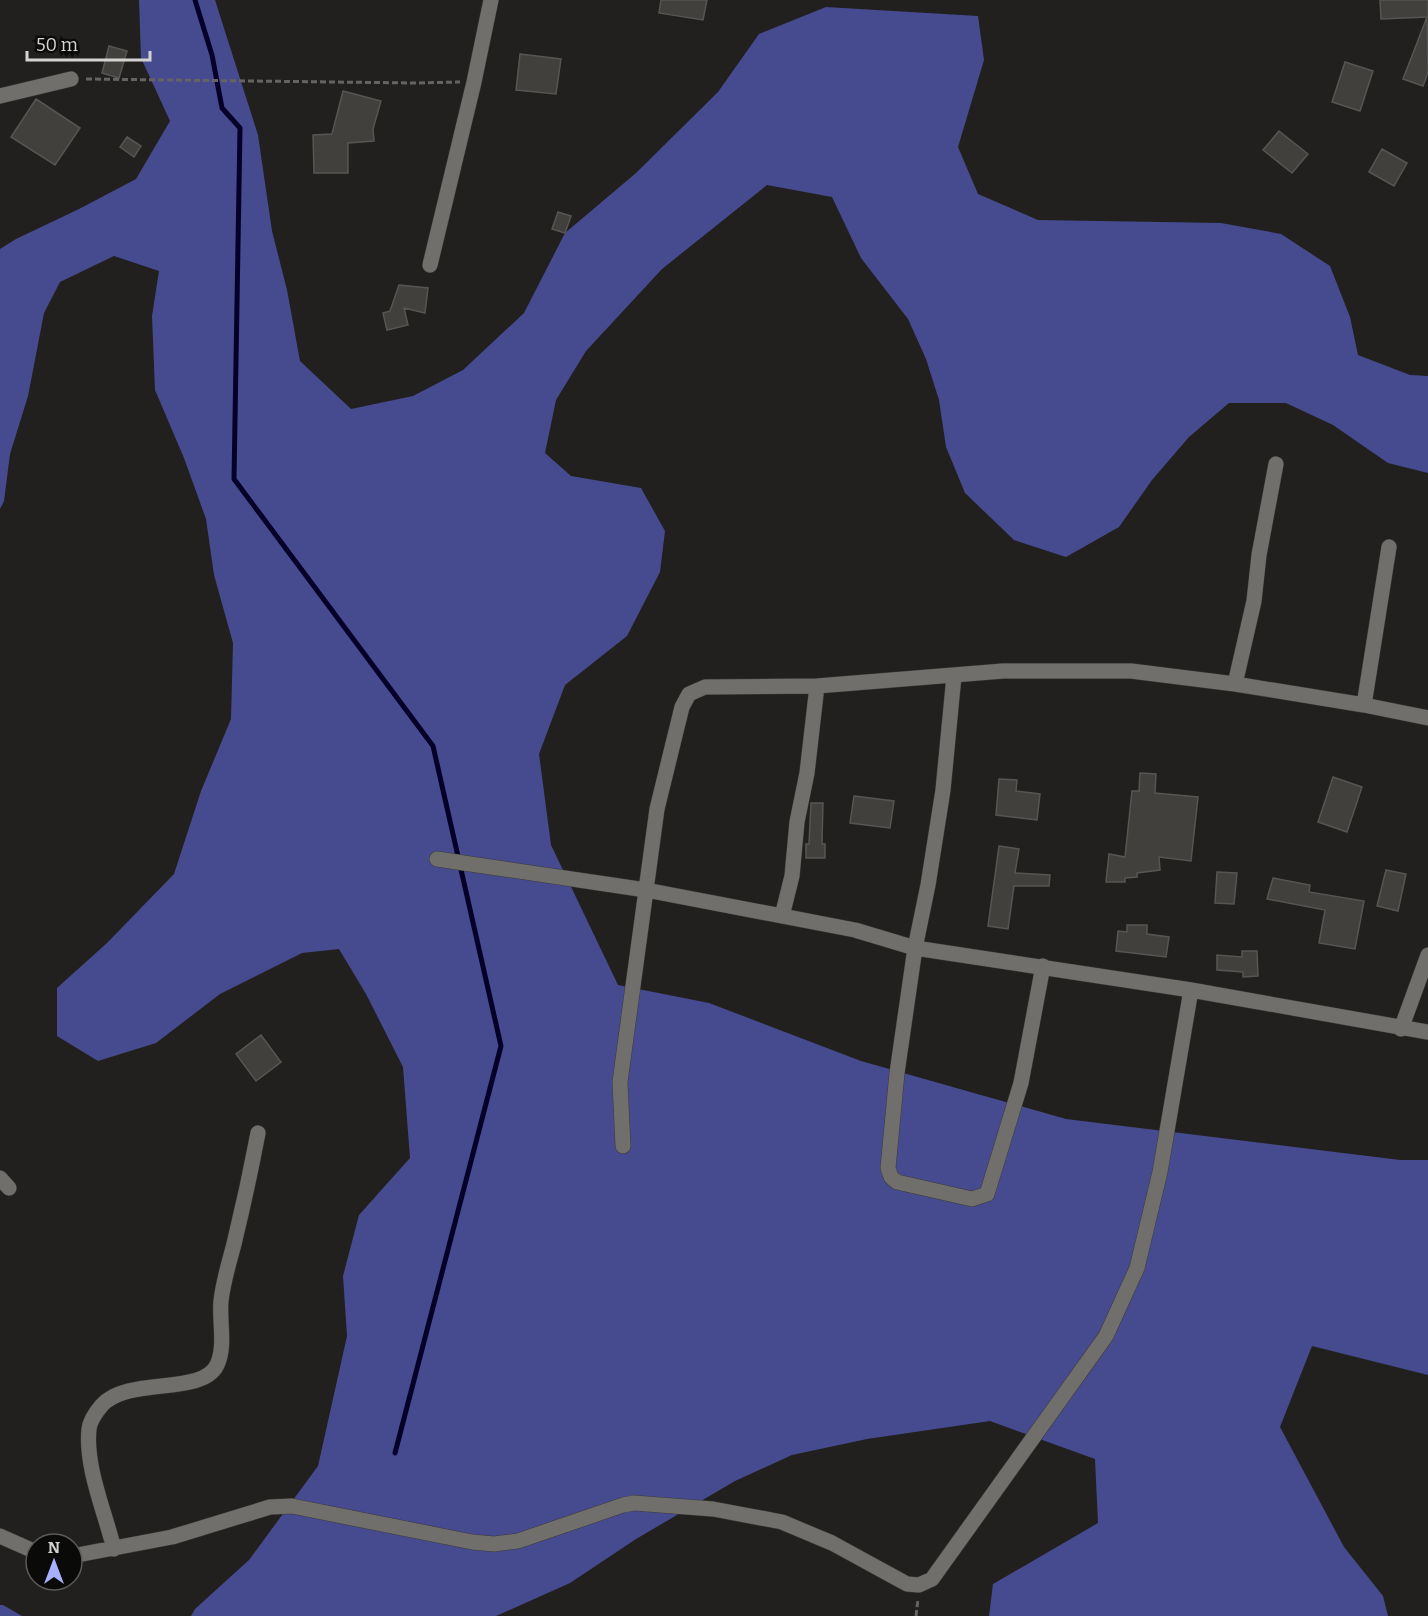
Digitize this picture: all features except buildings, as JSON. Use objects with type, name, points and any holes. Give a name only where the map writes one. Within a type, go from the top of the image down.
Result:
[{"type":"street","points":[[430,265],[474,82],[491,0]]},
{"type":"street","points":[[0,96],[71,79]]},
{"type":"street","points":[[1236,684],[1254,601],[1259,555],[1276,464]]},
{"type":"street","points":[[1364,705],[1389,547]]},
{"type":"street","points":[[623,1146],[620,1082],[657,808],[681,707],[689,694],[705,687],[817,686],[1003,671],[1131,671],[1236,684],[1428,718]]},
{"type":"street","points":[[954,676],[943,790],[928,885],[915,948],[897,1073],[888,1168],[891,1177],[897,1182],[972,1199],[987,1194],[1021,1083],[1043,966]]},
{"type":"street","points":[[782,916],[792,876],[797,822],[807,773],[817,686]]},
{"type":"street","points":[[437,859],[646,890],[855,930],[915,948],[1191,990],[1428,1032]]},
{"type":"street","points":[[1401,1029],[1428,955]]},
{"type":"street","points":[[84,1554],[171,1537],[270,1507],[292,1506],[472,1542],[494,1544],[518,1541],[623,1504],[634,1503],[713,1509],[782,1522],[832,1543],[907,1584],[919,1585],[932,1579],[1106,1336],[1137,1268],[1160,1172],[1191,990]]},
{"type":"street","points":[[114,1549],[95,1482],[89,1448],[89,1427],[97,1411],[110,1397],[126,1390],[193,1382],[208,1376],[217,1366],[221,1352],[221,1300],[258,1133]]},
{"type":"street","points":[[0,1536],[24,1547]]},
{"type":"path","points":[[71,79],[416,84],[474,82]]},
{"type":"shaded area","points":[[139,0],[215,0],[258,135],[272,231],[287,290],[300,361],[351,409],[413,396],[463,370],[524,313],[565,233],[636,173],[718,92],[759,34],[826,7],[978,16],[984,60],[958,147],[978,194],[1038,220],[1221,223],[1281,234],[1330,266],[1350,317],[1358,355],[1410,375],[1428,376],[1428,473],[1388,463],[1333,425],[1286,403],[1229,403],[1189,437],[1152,480],[1119,527],[1066,557],[1014,540],[965,493],[946,447],[939,400],[926,359],[908,319],[861,258],[832,197],[767,185],[662,269],[586,351],[556,400],[545,453],[571,476],[641,488],[665,531],[660,572],[627,636],[565,685],[539,754],[551,845],[618,985],[709,1003],[861,1061],[1066,1119],[1400,1160],[1428,1160],[1428,1375],[1312,1346],[1280,1427],[1344,1547],[1383,1596],[1388,1616],[989,1616],[993,1584],[1098,1523],[1095,1459],[990,1421],[867,1439],[792,1455],[735,1481],[636,1539],[570,1583],[496,1616],[191,1616],[195,1609],[249,1560],[318,1466],[347,1336],[343,1276],[359,1215],[410,1158],[403,1067],[366,994],[339,949],[302,953],[220,994],[156,1043],[98,1061],[57,1036],[57,988],[107,943],[174,874],[201,791],[231,719],[233,643],[214,575],[206,519],[184,458],[155,390],[152,316],[159,271],[114,256],[60,282],[44,313],[28,396],[10,454],[4,501],[0,509],[0,249],[136,179],[170,121],[141,58]]},
{"type":"shaded area","points":[[0,1605],[3,1605],[22,1616],[0,1616]]},
{"type":"waterway","points":[[195,0],[212,55],[222,108],[240,128],[234,479],[433,746],[501,1046],[395,1453]]}]
